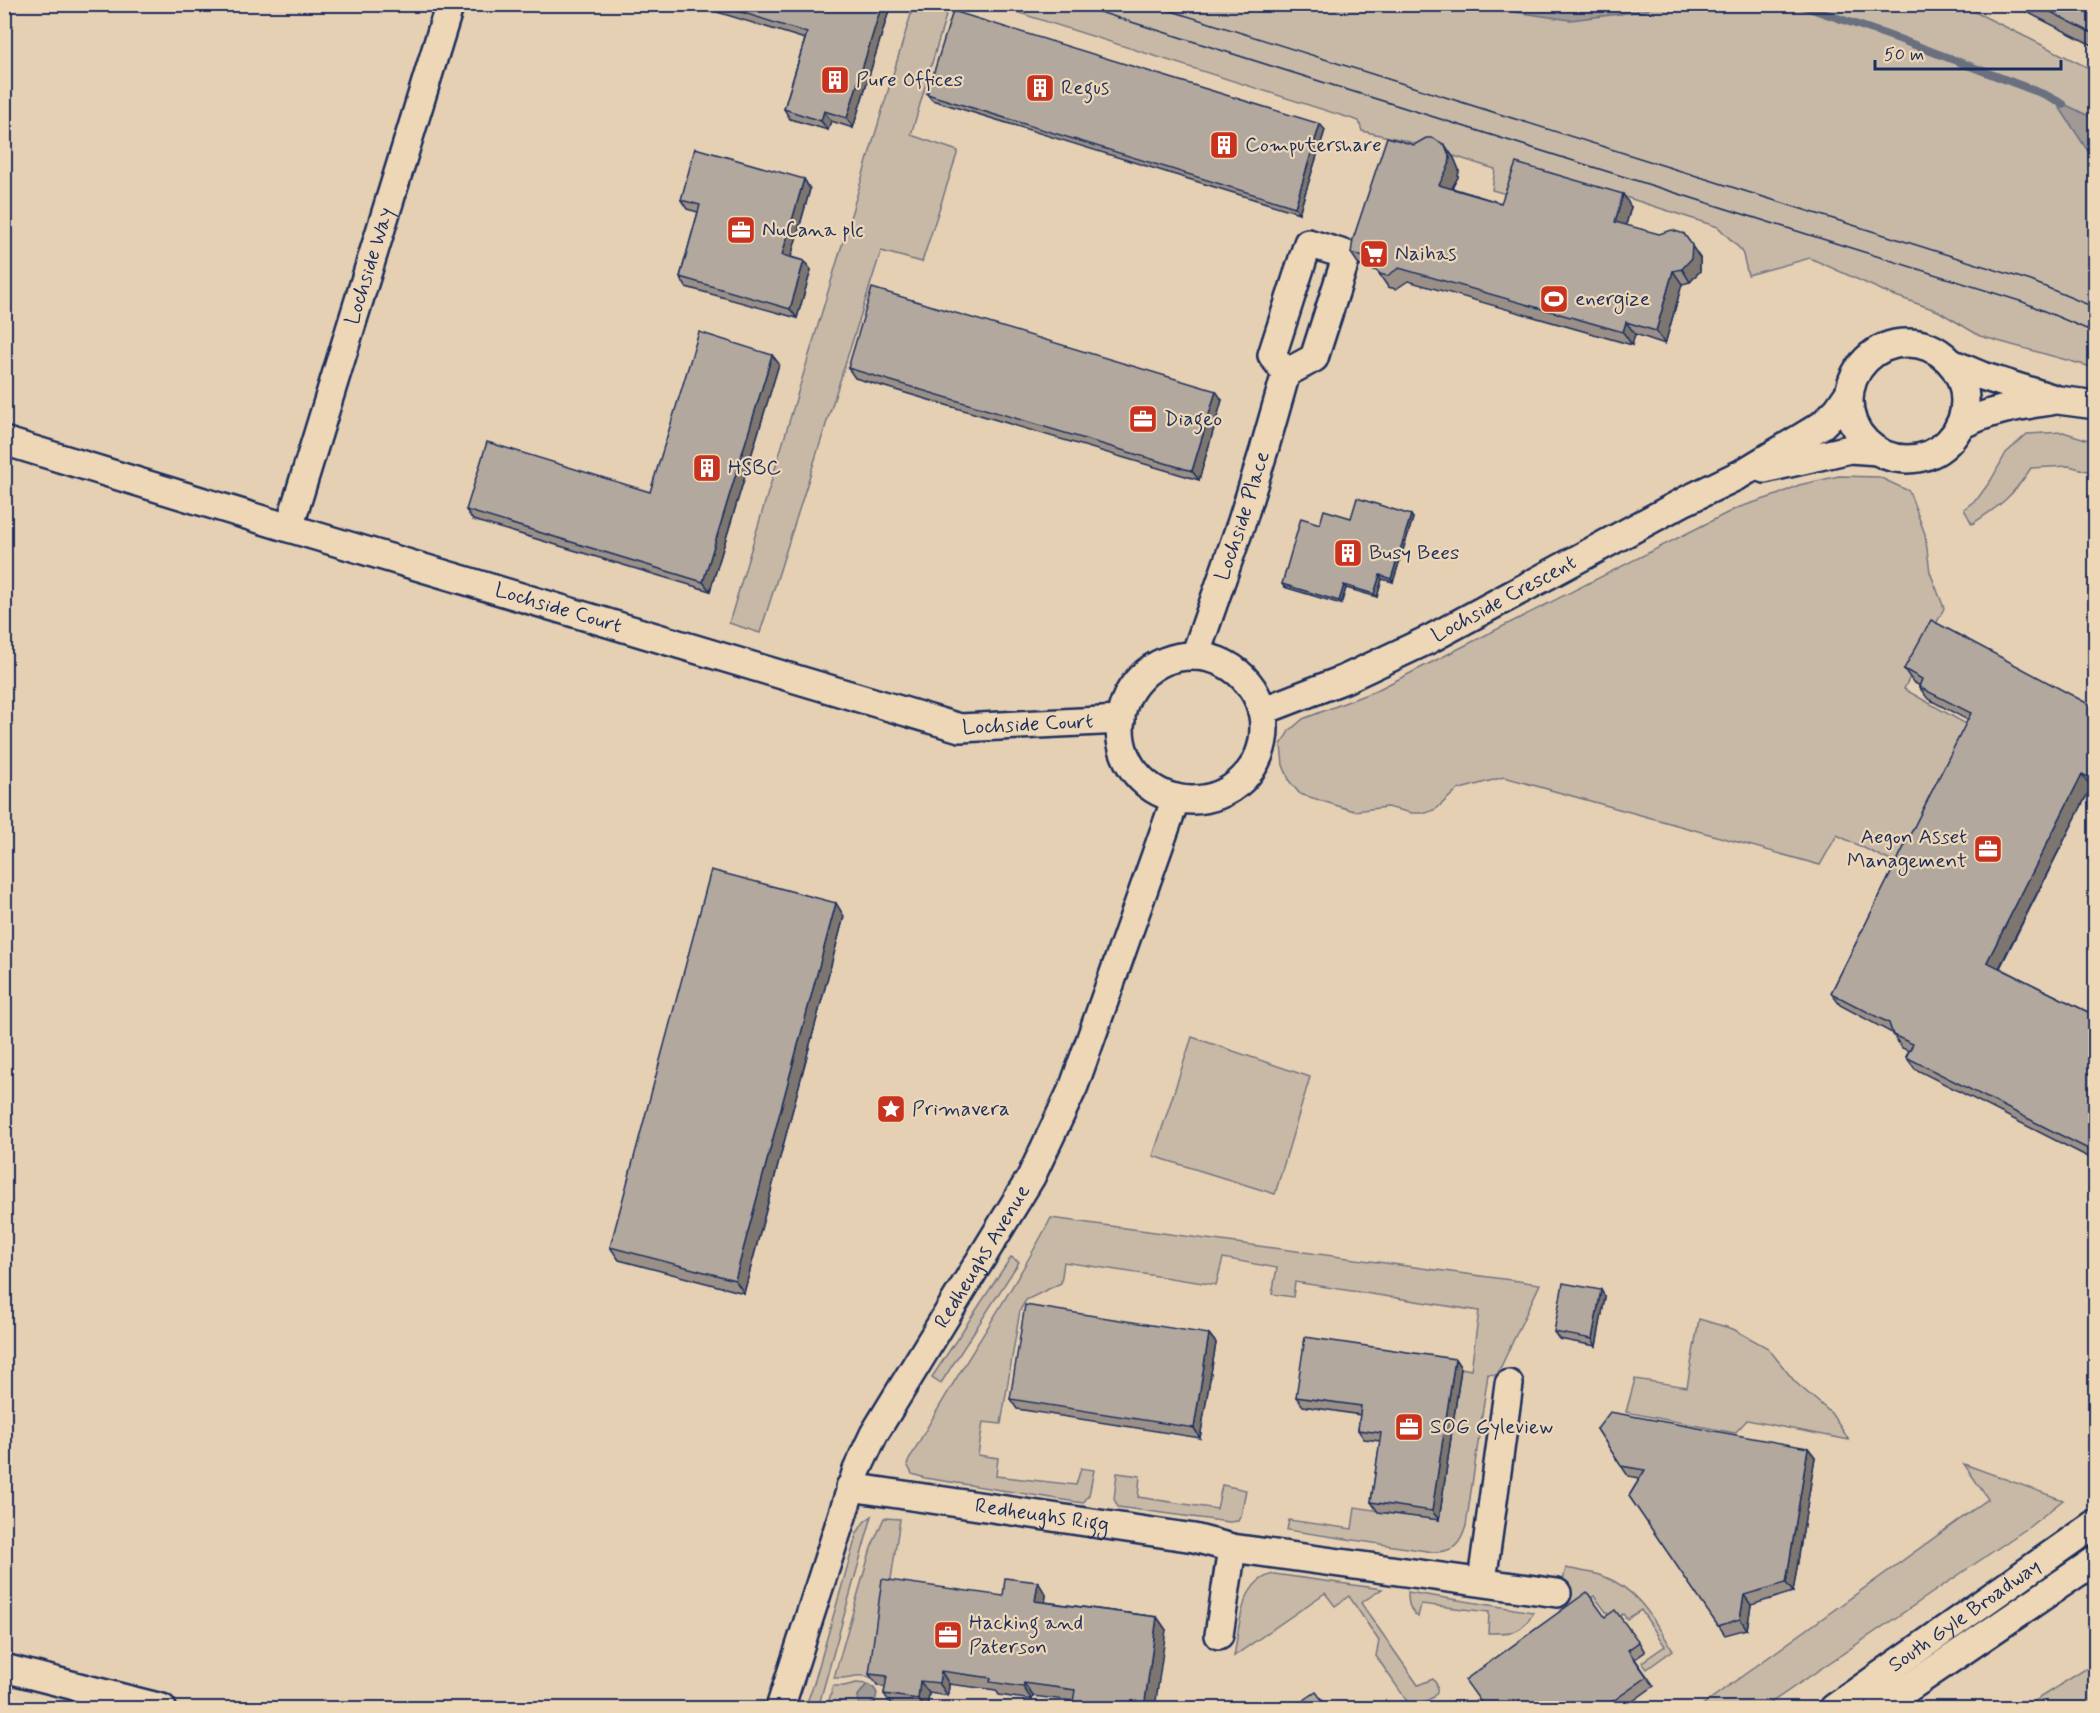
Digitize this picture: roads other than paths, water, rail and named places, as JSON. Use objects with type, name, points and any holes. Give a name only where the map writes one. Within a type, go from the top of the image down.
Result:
[{"type":"street","name":"Lochside Way","points":[[289,528],[450,4]]},
{"type":"street","name":"Lochside Crescent","points":[[1878,451],[1865,442],[1854,426],[1850,412],[1849,393],[1852,379],[1859,367],[1875,352],[1886,346],[1907,343],[1929,347],[1951,363],[1982,376],[2058,400],[2096,405]]},
{"type":"street","points":[[1951,363],[1960,377],[1965,397],[1964,411],[1959,426]]},
{"type":"street","name":"Lochside Place","points":[[1195,656],[1245,511],[1286,373]]},
{"type":"street","name":"Lochside Crescent","points":[[1262,711],[1345,679],[1430,639],[1685,501],[1740,474],[1822,425],[1838,409],[1849,393]]},
{"type":"street","name":"Lochside Crescent","points":[[1740,474],[1850,449],[1878,451],[1902,459],[1916,458],[1928,455],[1947,443],[1959,426],[1980,415],[2013,406],[2058,400]]},
{"type":"street","name":"Lochside Court","points":[[4,441],[960,728],[1120,720]]},
{"type":"street","points":[[1195,656],[1213,659],[1230,666],[1245,678],[1255,693],[1262,711],[1264,729],[1262,746],[1255,763],[1244,777],[1229,789],[1195,800],[1176,798],[1160,792],[1145,782],[1125,755],[1120,720],[1133,687],[1145,673],[1160,663],[1177,657],[1195,656]]},
{"type":"street","name":"Redheughs Avenue","points":[[780,1708],[850,1488],[874,1434],[1031,1177],[1051,1137],[1074,1086],[1176,798]]},
{"type":"street","points":[[1482,1581],[1509,1384]]},
{"type":"street","name":"Redheughs Rigg","points":[[850,1488],[1194,1538],[1232,1548],[1557,1593]]},
{"type":"street","name":"South Gyle Broadway","points":[[1833,1708],[2096,1523]]},
{"type":"street","points":[[1220,1635],[1232,1548]]},
{"type":"street","name":"South Gyle Broadway","points":[[1879,1708],[2096,1560]]},
{"type":"street","points":[[4,1668],[162,1708]]},
{"type":"waterway","points":[[1797,4],[1899,39],[2046,95],[2063,104]]},
{"type":"tram line","points":[[1074,4],[2023,302],[2096,333]]},
{"type":"tram line","points":[[1149,4],[2031,281],[2096,308]]},
{"type":"place","name":"Pure Offices","points":[[835,80]]},
{"type":"place","name":"Regus","points":[[1040,88]]},
{"type":"place","name":"Computershare","points":[[1224,145]]},
{"type":"place","name":"NuCana plc","points":[[741,230]]},
{"type":"place","name":"Naihas","points":[[1374,254]]},
{"type":"place","name":"energize","points":[[1554,299]]},
{"type":"place","name":"Diageo","points":[[1143,419]]},
{"type":"place","name":"HSBC","points":[[707,468]]},
{"type":"place","name":"Busy Bees","points":[[1348,553]]},
{"type":"place","name":"Aegon Asset Management","points":[[1988,849]]},
{"type":"place","name":"Primavera","points":[[891,1109]]},
{"type":"place","name":"SOG Gyleview","points":[[1409,1427]]},
{"type":"place","name":"Hacking and Paterson","points":[[948,1635]]}]
